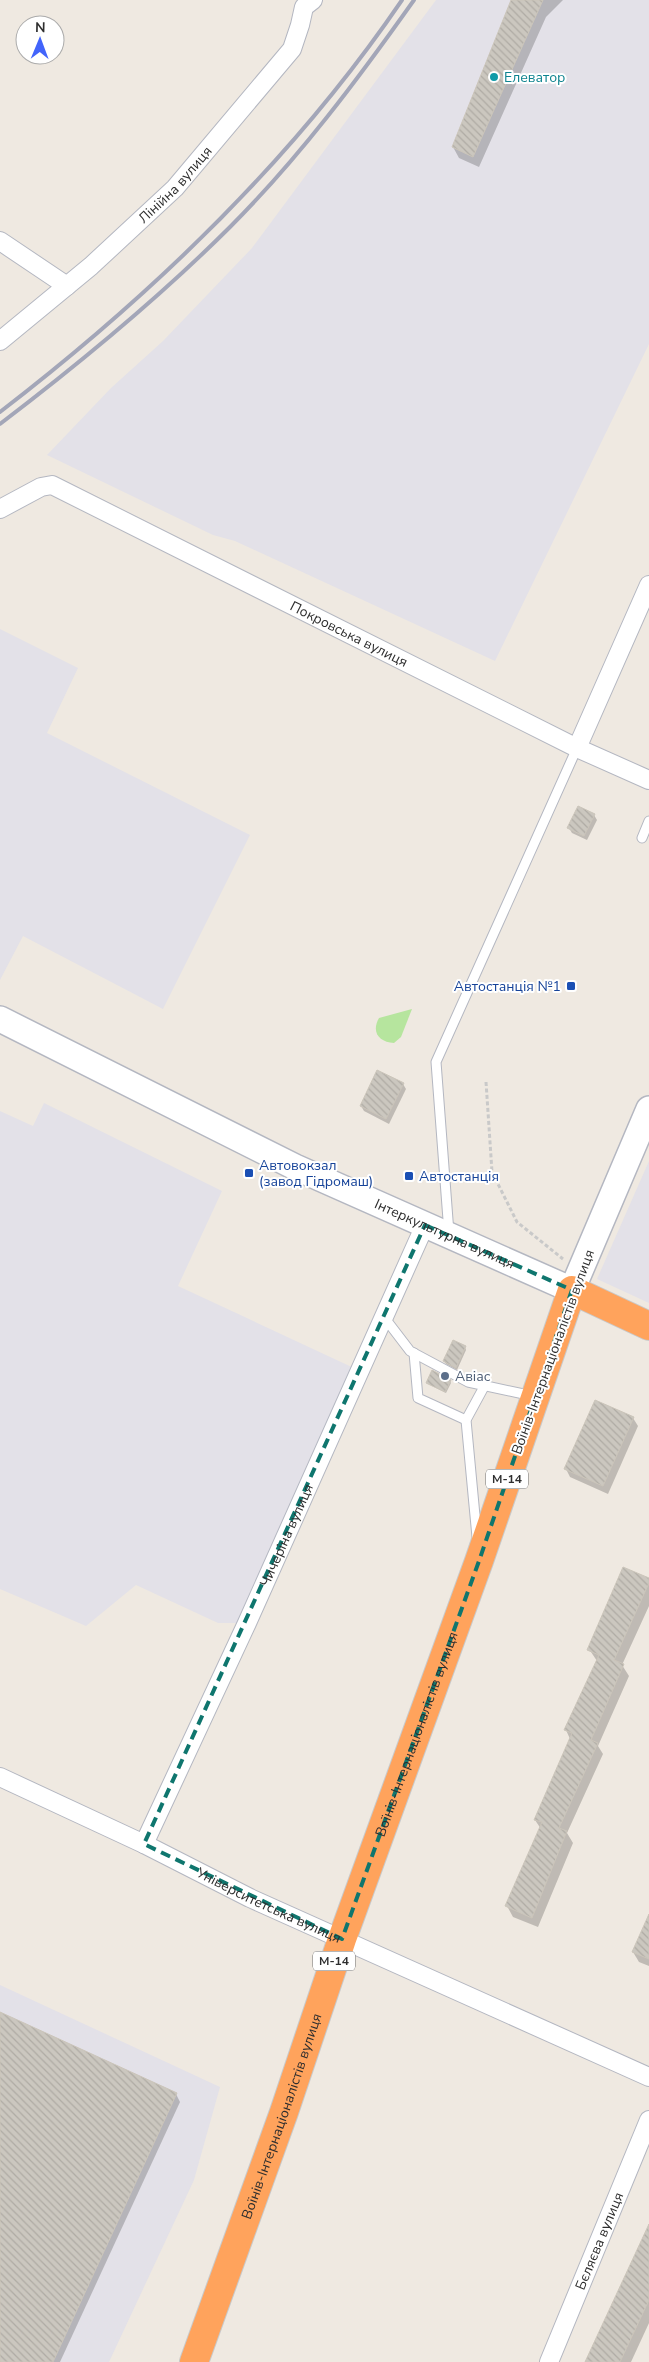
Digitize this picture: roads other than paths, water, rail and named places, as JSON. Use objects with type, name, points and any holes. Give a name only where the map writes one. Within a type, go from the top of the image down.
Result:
[{"type":"highway","name":"Інтеркультурна вулиця","points":[[576,1281],[649,1326]]},
{"type":"highway","name":"Воїнів-Інтернаціоналістів вулиця","points":[[194,2362],[284,2112],[342,1939],[479,1561],[576,1281]]},
{"type":"main road","name":"Інтеркультурна вулиця","points":[[0,1018],[295,1167],[449,1236],[576,1281]]},
{"type":"main road","name":"Воїнів-Інтернаціоналістів вулиця","points":[[576,1281],[649,1109]]},
{"type":"street","name":"Лінійна вулиця","points":[[0,341],[67,286],[175,188],[292,49],[300,25],[303,2]]},
{"type":"street","points":[[0,241],[67,286]]},
{"type":"street","name":"Покровська вулиця","points":[[0,509],[41,487],[52,485],[577,748],[649,780]]},
{"type":"street","points":[[577,748],[649,585]]},
{"type":"street","name":"Чичеріна вулиця","points":[[144,1844],[247,1623],[424,1225]]},
{"type":"street","name":"Університетська вулиця","points":[[0,1777],[144,1844],[250,1898],[649,2077]]},
{"type":"street","name":"Бєляєва вулиця","points":[[549,2362],[649,2120]]},
{"type":"lane","points":[[449,1236],[436,1062],[577,748]]},
{"type":"lane","points":[[642,838],[649,821]]},
{"type":"lane","points":[[384,1317],[414,1353],[468,1382],[536,1396]]},
{"type":"lane","points":[[414,1353],[418,1398],[466,1420]]},
{"type":"lane","points":[[479,1561],[466,1420],[485,1385]]},
{"type":"railway","points":[[0,412],[112,321],[217,222],[267,170],[315,115],[360,59],[402,0]]},
{"type":"railway","points":[[0,424],[118,329],[230,227],[304,146],[414,0]]},
{"type":"place","name":"Елеватор","points":[[494,77]]},
{"type":"place","name":"Автостанція №1","points":[[571,986]]},
{"type":"place","name":"Автовокзал (завод Гідромаш)","points":[[249,1173]]},
{"type":"place","name":"Автостанція","points":[[409,1176]]},
{"type":"place","name":"Авіас","points":[[445,1376]]}]
